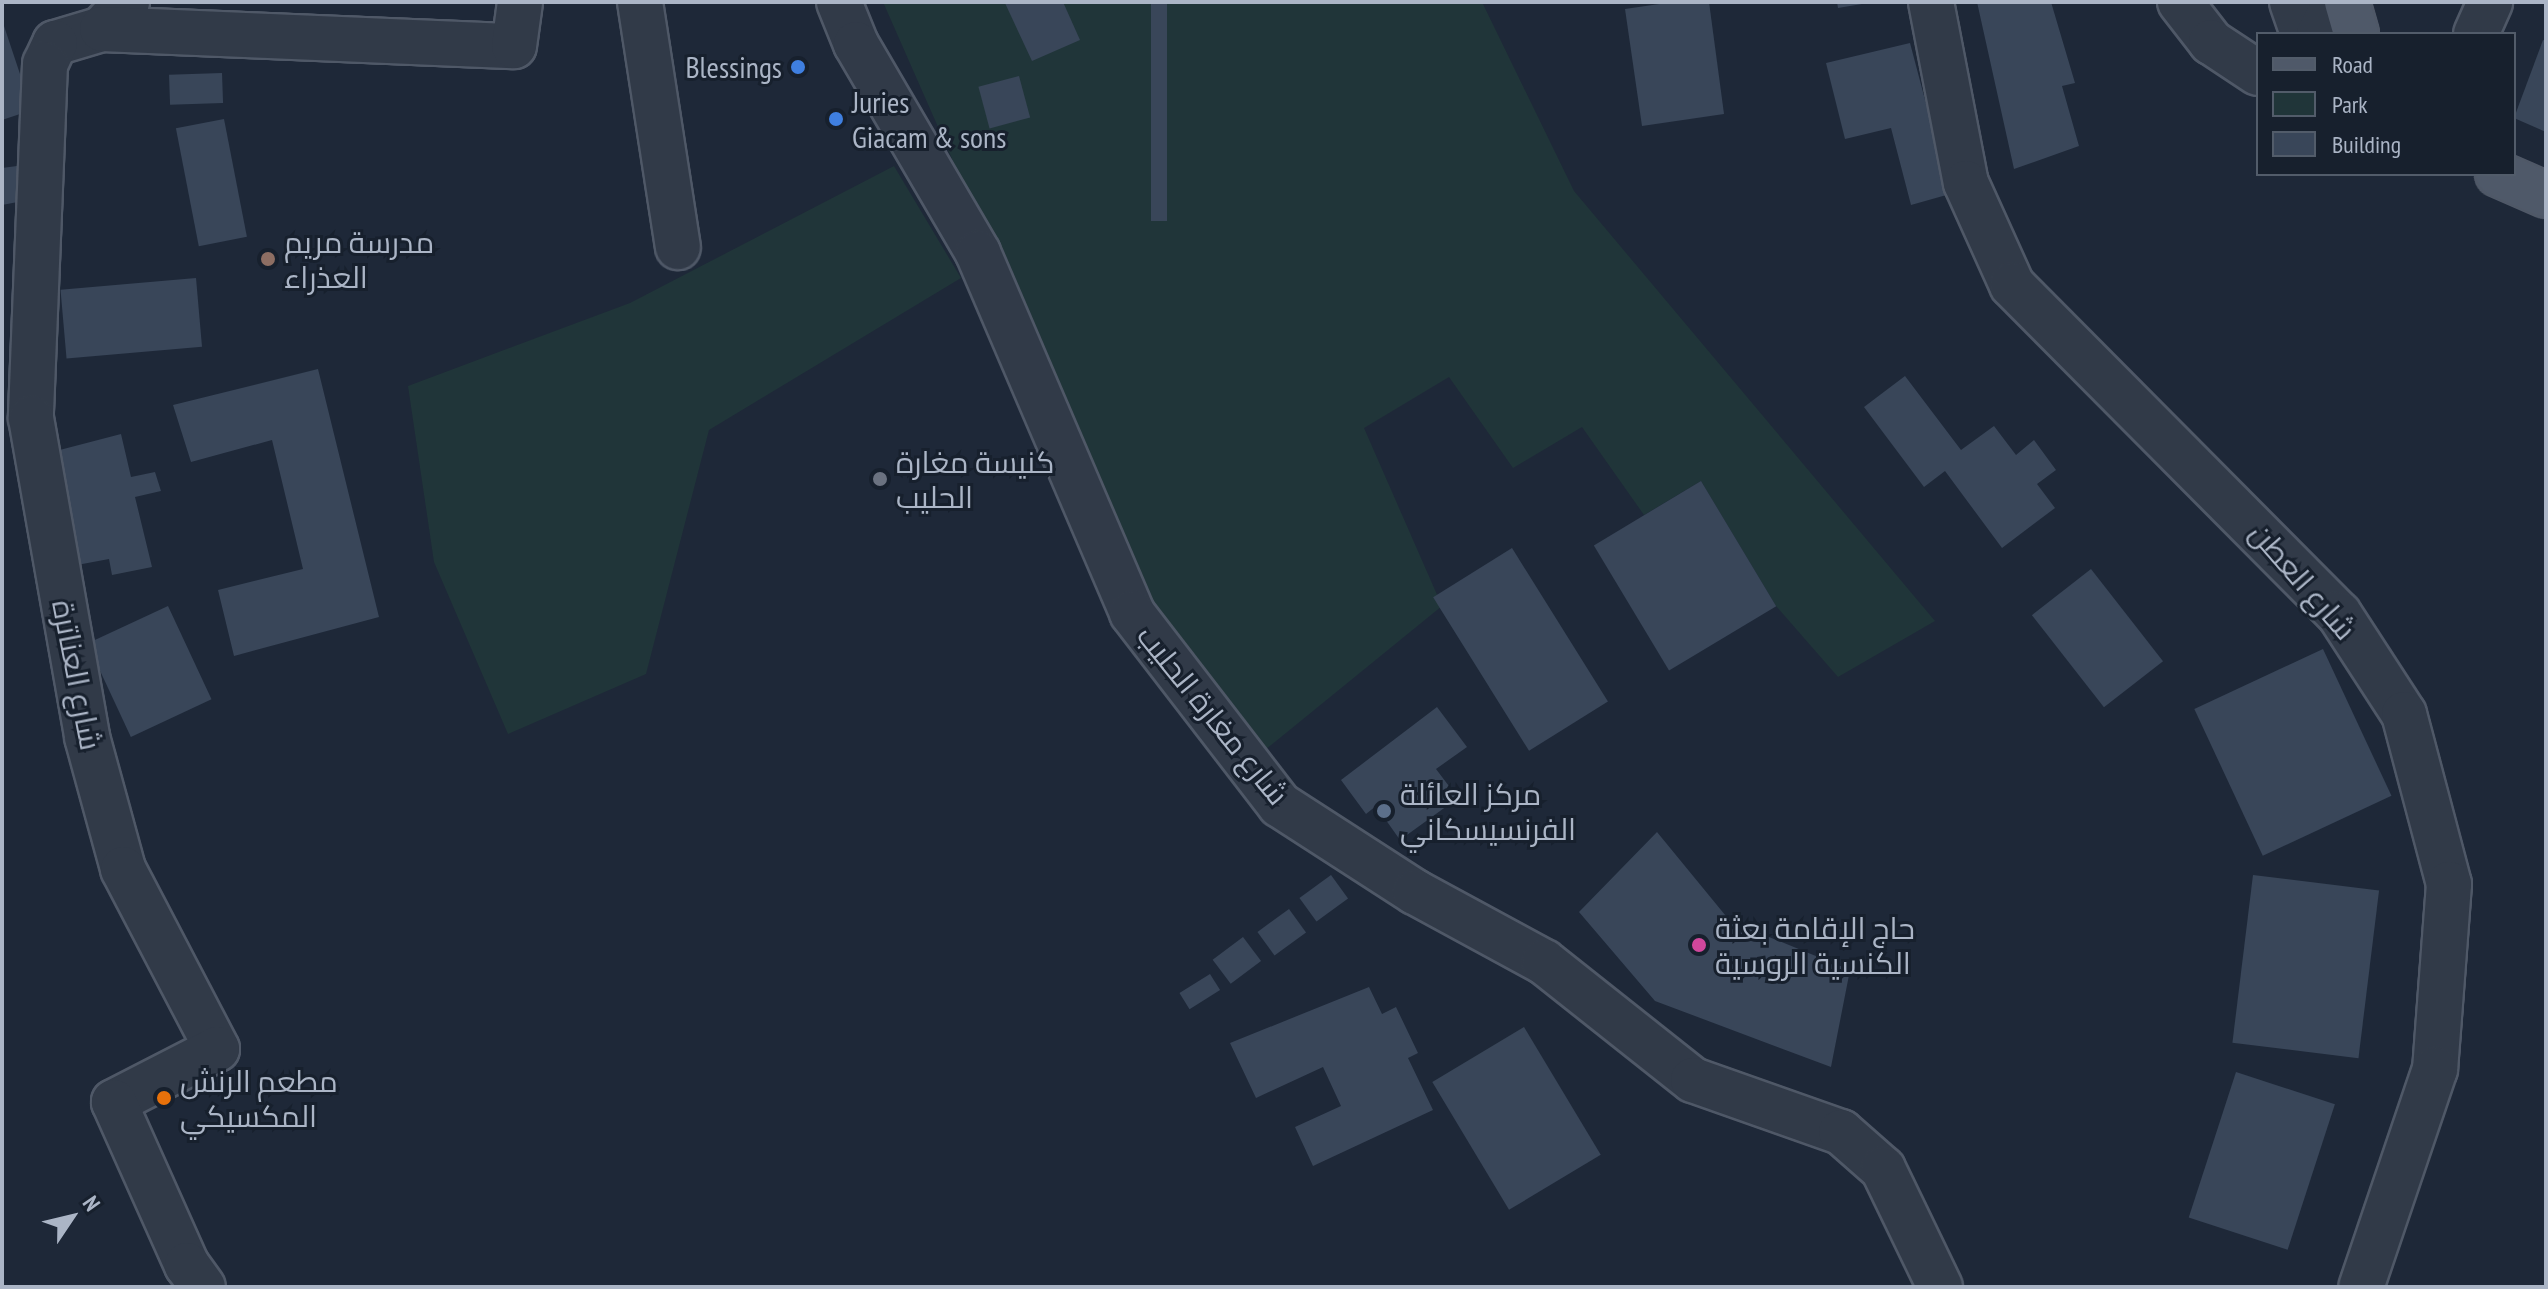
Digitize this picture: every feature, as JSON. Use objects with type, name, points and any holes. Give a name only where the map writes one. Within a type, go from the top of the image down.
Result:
[{"type":"main road","points":[[2347,2],[2355,32]]},
{"type":"main road","points":[[2503,176],[2546,195]]},
{"type":"street","name":"شارع العناترة","points":[[203,1287],[114,1102],[217,1049],[123,869],[87,737],[16,427],[45,64],[55,43],[114,15],[514,46],[520,2]]},
{"type":"street","points":[[640,2],[678,247]]},
{"type":"street","name":"شارع مغارة الحليب","points":[[839,2],[856,44],[924,156],[985,267],[1132,613],[1280,805],[1415,892],[1544,962],[1693,1080],[1841,1132],[1883,1169],[1940,1287]]},
{"type":"street","name":"شارع العطن","points":[[1931,2],[1966,183],[2012,285],[2339,614],[2404,714],[2449,884],[2435,1069],[2367,1274]]},
{"type":"street","points":[[2180,2],[2211,42],[2256,72]]},
{"type":"street","points":[[2292,2],[2302,32]]},
{"type":"street","points":[[2320,32],[2336,2]]},
{"type":"street","points":[[2477,32],[2490,2]]},
{"type":"street","points":[[2211,42],[2256,48]]},
{"type":"street","points":[[2335,1287],[2367,1274]]},
{"type":"green space","points":[[883,2],[1482,2],[1574,191],[1935,621],[1838,677],[1776,606],[1701,481],[1644,515],[1582,427],[1513,468],[1449,377],[1364,428],[1442,606],[1254,759],[1152,613]]},
{"type":"green space","points":[[894,166],[961,278],[709,430],[646,674],[508,734],[434,562],[408,386],[630,303]]},
{"type":"building","points":[[1063,2],[1080,40],[1032,61],[1005,3]]},
{"type":"building","points":[[1151,2],[1167,2],[1167,221],[1151,221]]},
{"type":"building","points":[[1673,2],[1709,2],[1724,114],[1642,126],[1625,9]]},
{"type":"building","points":[[1837,2],[1862,2],[1862,4],[1838,8]]},
{"type":"building","points":[[1977,2],[2051,2],[2075,83],[2062,86],[2079,146],[2014,169]]},
{"type":"building","points":[[2,20],[32,110],[2,120]]},
{"type":"building","points":[[2543,40],[2546,41],[2546,132],[2516,119]]},
{"type":"building","points":[[1910,43],[1950,194],[1911,205],[1891,128],[1845,139],[1826,63]]},
{"type":"building","points":[[222,73],[223,103],[170,105],[169,75]]},
{"type":"building","points":[[1019,76],[1030,118],[990,128],[978,87]]},
{"type":"building","points":[[224,119],[247,237],[199,246],[176,128]]},
{"type":"building","points":[[17,166],[23,201],[2,205],[2,168]]},
{"type":"building","points":[[196,278],[202,347],[67,359],[61,290]]},
{"type":"building","points":[[318,369],[379,617],[234,656],[218,590],[303,569],[272,440],[191,462],[173,405]]},
{"type":"building","points":[[1905,376],[1961,450],[1994,426],[2016,455],[2034,440],[2056,470],[2037,484],[2055,508],[2002,548],[1945,471],[1924,487],[1864,407]]},
{"type":"building","points":[[121,434],[131,477],[155,472],[161,491],[135,497],[152,567],[112,575],[109,559],[77,565],[52,452]]},
{"type":"building","points":[[1701,481],[1776,606],[1669,671],[1594,545]]},
{"type":"building","points":[[1512,548],[1608,701],[1529,751],[1433,597]]},
{"type":"building","points":[[2091,569],[2163,661],[2104,707],[2032,615]]},
{"type":"building","points":[[168,606],[212,699],[131,737],[87,644]]},
{"type":"building","points":[[2323,649],[2391,796],[2263,856],[2194,709]]},
{"type":"building","points":[[1437,707],[1467,747],[1436,769],[1458,798],[1400,840],[1376,806],[1366,814],[1341,780]]},
{"type":"building","name":"حاج الإقامة بعثة الكنسية الروسية","points":[[1657,832],[1730,921],[1850,970],[1831,1067],[1655,1001],[1579,912]]},
{"type":"building","points":[[1331,875],[1348,898],[1316,921],[1299,898]]},
{"type":"building","points":[[2253,875],[2379,890],[2358,1058],[2232,1043]]},
{"type":"building","points":[[1289,909],[1306,932],[1274,955],[1257,932]]},
{"type":"building","points":[[1243,937],[1261,961],[1231,984],[1213,960]]},
{"type":"building","points":[[1210,974],[1220,990],[1190,1009],[1179,993]]},
{"type":"building","points":[[1369,987],[1382,1014],[1396,1007],[1418,1053],[1408,1058],[1433,1110],[1313,1166],[1295,1127],[1341,1106],[1323,1067],[1256,1098],[1230,1043]]},
{"type":"building","points":[[1524,1027],[1601,1155],[1509,1210],[1432,1082]]},
{"type":"building","points":[[2236,1072],[2335,1104],[2288,1250],[2189,1218]]},
{"type":"place","name":"Blessings","points":[[798,67]]},
{"type":"place","name":"Juries Giacam & sons","points":[[836,119]]},
{"type":"place","name":"مدرسة مريم العذراء","points":[[268,259]]},
{"type":"place","name":"كنيسة مغارة الحليب","points":[[880,479]]},
{"type":"place","name":"مركز العائلة الفرنسيسكاني","points":[[1384,811]]},
{"type":"place","name":"حاج الإقامة بعثة الكنسية الروسية","points":[[1699,945]]},
{"type":"place","name":"مطعم الرنش المكسيكي","points":[[164,1098]]}]
